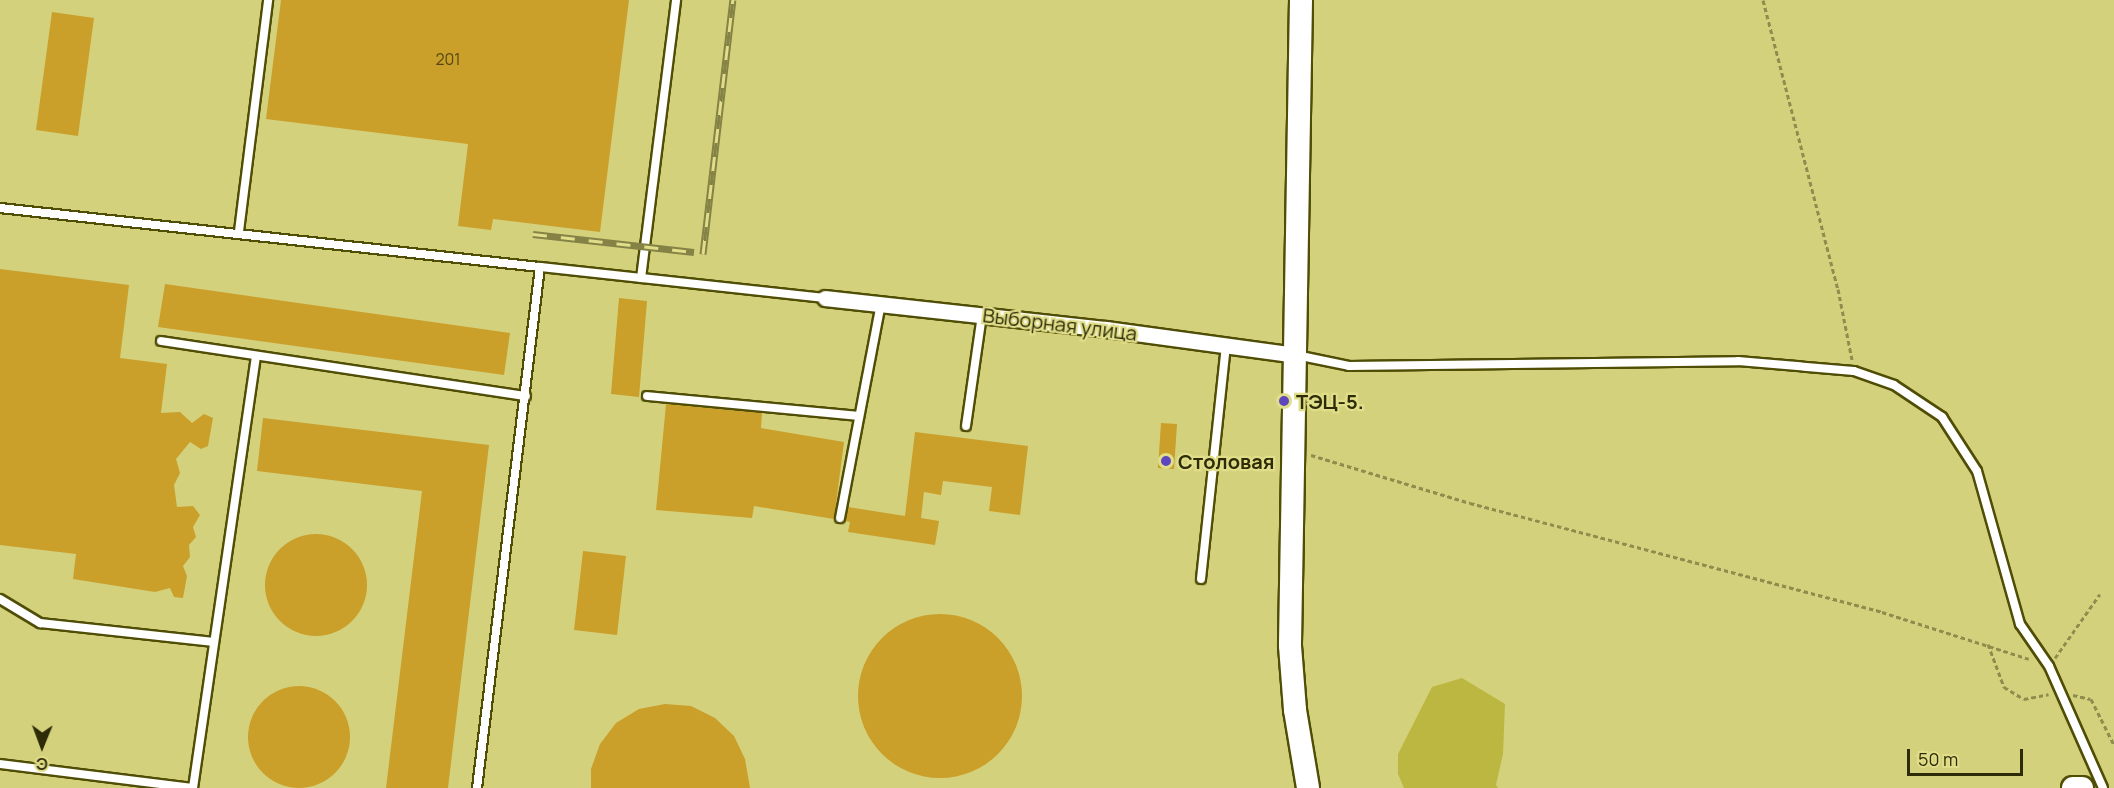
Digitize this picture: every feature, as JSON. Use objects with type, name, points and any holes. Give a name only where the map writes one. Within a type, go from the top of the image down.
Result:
[{"type":"main road","points":[[1301,0],[1290,646],[1295,710],[1308,788]]},
{"type":"main road","points":[[2073,788],[2082,788]]},
{"type":"street","name":"Выборная улица","points":[[825,298],[982,315],[1294,355]]},
{"type":"lane","points":[[239,231],[268,0]]},
{"type":"lane","points":[[641,278],[676,0]]},
{"type":"lane","points":[[0,208],[239,231],[825,298]]},
{"type":"lane","points":[[477,788],[540,267]]},
{"type":"lane","points":[[840,518],[881,304]]},
{"type":"lane","points":[[966,426],[982,315]]},
{"type":"lane","points":[[161,341],[526,396]]},
{"type":"lane","points":[[1201,579],[1226,345]]},
{"type":"lane","points":[[1294,355],[1349,366],[1738,361],[1854,371],[1894,385],[1942,417],[1977,471],[2020,624],[2049,666],[2103,788]]},
{"type":"lane","points":[[0,764],[144,785],[193,788],[256,357]]},
{"type":"lane","points":[[647,396],[858,416]]},
{"type":"lane","points":[[0,599],[40,623],[214,642]]},
{"type":"path","points":[[1763,0],[1838,289],[1854,371]]},
{"type":"path","points":[[1292,449],[1470,502],[1882,612],[2049,666],[2100,594]]},
{"type":"shaded area","points":[[1462,678],[1505,704],[1503,754],[1496,785],[1498,788],[1404,788],[1398,774],[1398,754],[1432,687]]},
{"type":"building","points":[[281,0],[629,0],[600,232],[493,219],[491,230],[458,226],[468,144],[266,119]]},
{"type":"building","points":[[52,12],[94,18],[78,136],[36,130]]},
{"type":"building","points":[[0,269],[129,285],[120,358],[167,364],[161,413],[180,412],[192,423],[204,414],[213,418],[208,446],[201,449],[190,442],[176,459],[180,473],[174,485],[177,507],[193,506],[200,515],[193,527],[196,537],[189,545],[190,557],[183,566],[187,576],[183,598],[174,597],[170,588],[155,592],[73,579],[76,554],[0,545]]},
{"type":"building","points":[[165,284],[510,333],[504,375],[158,327]]},
{"type":"building","points":[[619,298],[647,301],[639,397],[611,394]]},
{"type":"building","points":[[666,404],[762,413],[761,428],[844,442],[834,519],[754,506],[752,518],[656,510]]},
{"type":"building","points":[[263,418],[489,445],[448,788],[386,788],[422,491],[257,471]]},
{"type":"building","points":[[1161,423],[1177,424],[1174,469],[1158,468]]},
{"type":"building","points":[[915,432],[1028,446],[1020,515],[989,511],[992,487],[943,481],[941,495],[924,492],[921,518],[939,521],[935,545],[848,532],[850,522],[845,521],[848,507],[905,516]]},
{"type":"building","points":[[316,534],[335,538],[352,549],[363,566],[367,585],[363,604],[352,621],[335,632],[316,636],[297,632],[280,621],[269,604],[265,585],[269,566],[280,549],[297,538]]},
{"type":"building","points":[[583,551],[626,556],[617,635],[574,630]]},
{"type":"building","points":[[940,614],[956,615],[971,620],[998,638],[1016,665],[1021,680],[1021,712],[1016,727],[998,754],[971,772],[956,777],[940,778],[924,777],[909,772],[882,754],[864,727],[859,712],[858,696],[859,680],[864,665],[882,638],[909,620],[924,615]]},
{"type":"building","points":[[299,686],[319,690],[335,701],[346,717],[350,737],[346,757],[335,773],[319,784],[299,788],[279,784],[263,773],[252,757],[248,737],[252,717],[263,701],[279,690]]},
{"type":"building","points":[[665,704],[691,706],[715,718],[734,736],[745,759],[750,788],[591,788],[591,769],[600,744],[616,723],[639,709]]},
{"type":"railway","points":[[703,254],[733,0]]},
{"type":"railway","points":[[533,234],[694,252]]},
{"type":"place","name":"ТЭЦ-5.","points":[[1284,401]]},
{"type":"place","name":"Столовая","points":[[1166,461]]}]
